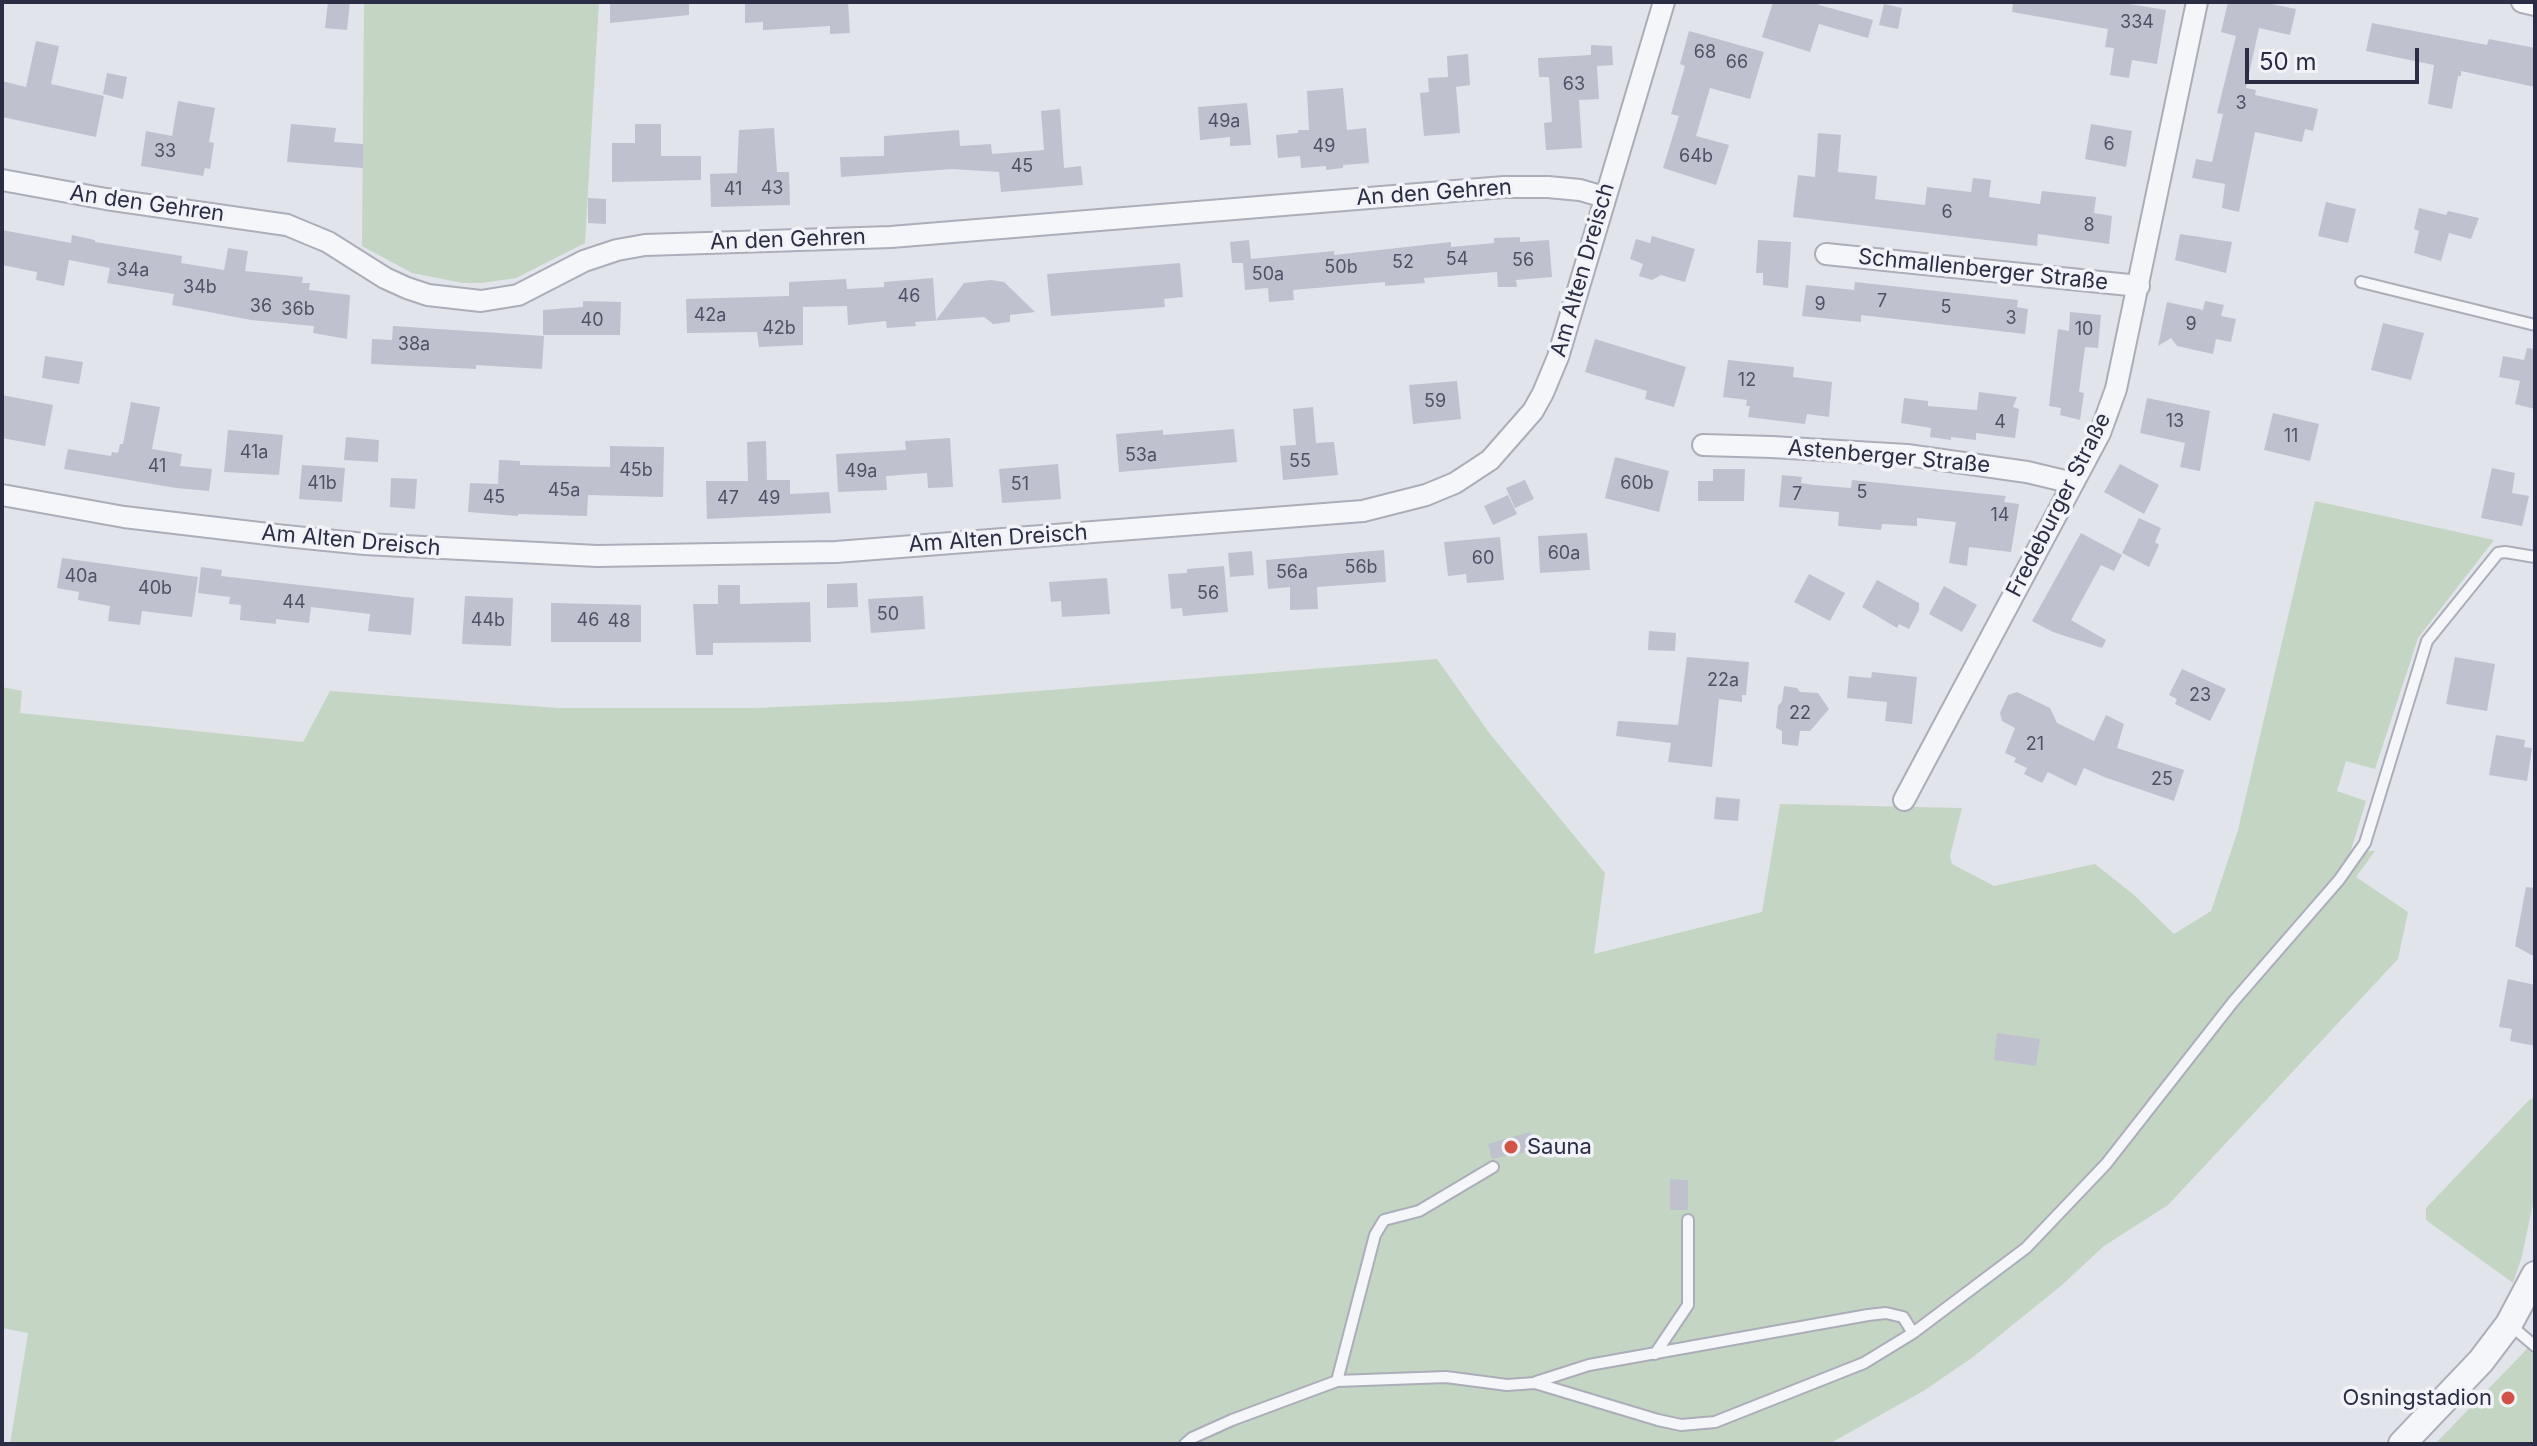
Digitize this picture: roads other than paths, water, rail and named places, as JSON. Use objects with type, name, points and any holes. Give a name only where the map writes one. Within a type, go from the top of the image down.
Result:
[{"type":"street","name":"Am Alten Dreisch","points":[[2,495],[124,517],[285,536],[380,545],[597,556],[836,552],[1363,511],[1426,495],[1455,483],[1490,460],[1533,411],[1558,357],[1664,2]]},
{"type":"street","name":"Fredeburger Straße","points":[[1904,800],[2100,433],[2116,389],[2197,2]]},
{"type":"street","points":[[2522,2],[2535,5]]},
{"type":"street","name":"An den Gehren","points":[[2,180],[106,199],[287,225],[328,242],[385,278],[407,288],[428,295],[481,301],[518,295],[584,261],[645,245],[891,237],[1504,187],[1580,190],[1604,197]]},
{"type":"street","name":"Schmallenberger Straße","points":[[1826,254],[2139,286]]},
{"type":"street","name":"Astenberger Straße","points":[[1703,445],[1907,455],[2027,472],[2073,483]]},
{"type":"street","points":[[2402,1444],[2481,1361],[2509,1324],[2535,1275]]},
{"type":"lane","points":[[2361,282],[2535,325]]},
{"type":"lane","points":[[1535,1383],[1658,1420],[1681,1425],[1706,1424],[1864,1363],[1913,1333],[2026,1248],[2096,1174],[2233,1002],[2339,880],[2365,843],[2427,641],[2498,553],[2535,557]]},
{"type":"lane","points":[[1337,1381],[1372,1246],[1384,1220],[1419,1211],[1493,1167]]},
{"type":"lane","points":[[1655,1354],[1688,1305],[1688,1220]]},
{"type":"lane","points":[[1185,1444],[1232,1420],[1337,1381],[1446,1377],[1507,1385],[1535,1383],[1589,1365],[1886,1313],[1903,1317],[1913,1333]]},
{"type":"lane","points":[[2509,1324],[2535,1346]]},
{"type":"place","name":"Sauna","points":[[1511,1147]]},
{"type":"place","name":"Osningstadion","points":[[2508,1398]]}]
